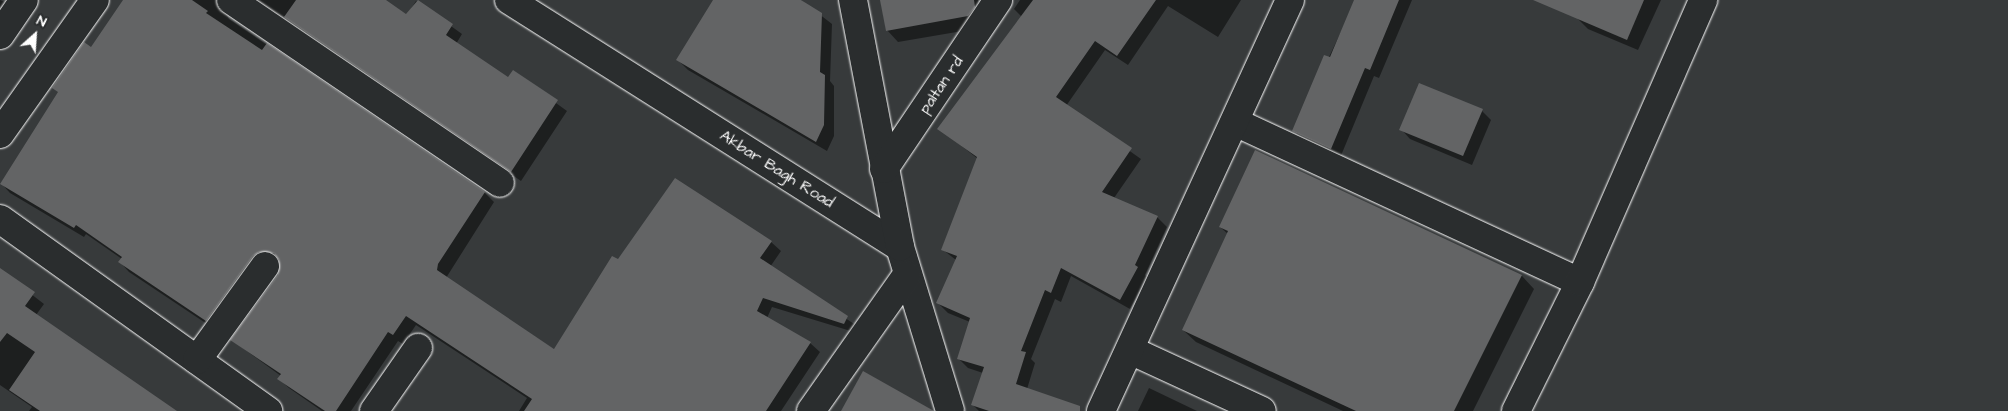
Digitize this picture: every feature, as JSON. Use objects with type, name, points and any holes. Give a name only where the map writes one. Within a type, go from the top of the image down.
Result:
[{"type":"street","points":[[0,35],[24,0]]},
{"type":"street","points":[[0,134],[95,0]]},
{"type":"street","points":[[231,0],[500,182]]},
{"type":"street","name":"Akbar Bagh Road","points":[[509,0],[900,247]]},
{"type":"street","points":[[853,0],[900,247],[950,411]]},
{"type":"street","name":"paltan rd","points":[[884,169],[998,0]]},
{"type":"street","points":[[1101,411],[1290,0]]},
{"type":"street","points":[[1516,411],[1580,282],[1703,0]]},
{"type":"street","points":[[1235,122],[1580,282]]},
{"type":"street","points":[[0,218],[268,411]]},
{"type":"street","points":[[197,360],[265,266]]},
{"type":"street","points":[[811,411],[908,275]]},
{"type":"street","points":[[374,411],[418,348]]},
{"type":"street","points":[[1130,350],[1262,411]]},
{"type":"building","points":[[123,0],[192,0],[208,11],[206,13],[262,50],[267,43],[485,192],[438,264],[437,270],[554,349],[612,256],[618,259],[675,178],[772,241],[760,258],[848,316],[844,324],[763,298],[757,311],[811,342],[766,411],[524,411],[532,399],[406,316],[393,335],[388,332],[336,411],[325,411],[277,379],[281,374],[230,340],[278,275],[279,260],[274,253],[259,252],[253,256],[206,321],[118,262],[122,257],[76,225],[74,228],[0,184],[58,92],[52,88],[84,42],[91,47]]},
{"type":"building","points":[[296,0],[386,0],[406,14],[418,0],[453,24],[446,35],[508,77],[513,70],[558,100],[511,172],[284,17]]},
{"type":"building","points":[[713,0],[801,0],[822,13],[820,72],[825,75],[824,125],[816,142],[676,60]]},
{"type":"building","points":[[880,0],[974,0],[975,7],[968,16],[886,31]]},
{"type":"building","points":[[1033,0],[1156,0],[1117,56],[1095,41],[1056,97],[1132,148],[1102,192],[1158,216],[1135,265],[1138,267],[1120,300],[1061,268],[1051,293],[1045,290],[1021,351],[1026,352],[1016,384],[1080,406],[1080,411],[989,411],[971,405],[984,367],[957,359],[970,318],[936,303],[957,256],[941,250],[977,157],[937,129]]},
{"type":"building","points":[[1354,0],[1399,0],[1370,70],[1365,68],[1331,149],[1292,131],[1324,55],[1330,57]]},
{"type":"building","points":[[1533,0],[1644,0],[1627,40]]},
{"type":"building","points":[[1419,83],[1483,109],[1463,156],[1399,130]]},
{"type":"building","points":[[1255,150],[1522,275],[1454,411],[1356,411],[1182,330],[1228,231],[1219,227]]},
{"type":"building","points":[[0,268],[35,292],[25,306],[177,411],[40,411],[9,390],[35,352],[7,333],[0,342]]},
{"type":"building","points":[[863,371],[934,411],[841,411]]}]
